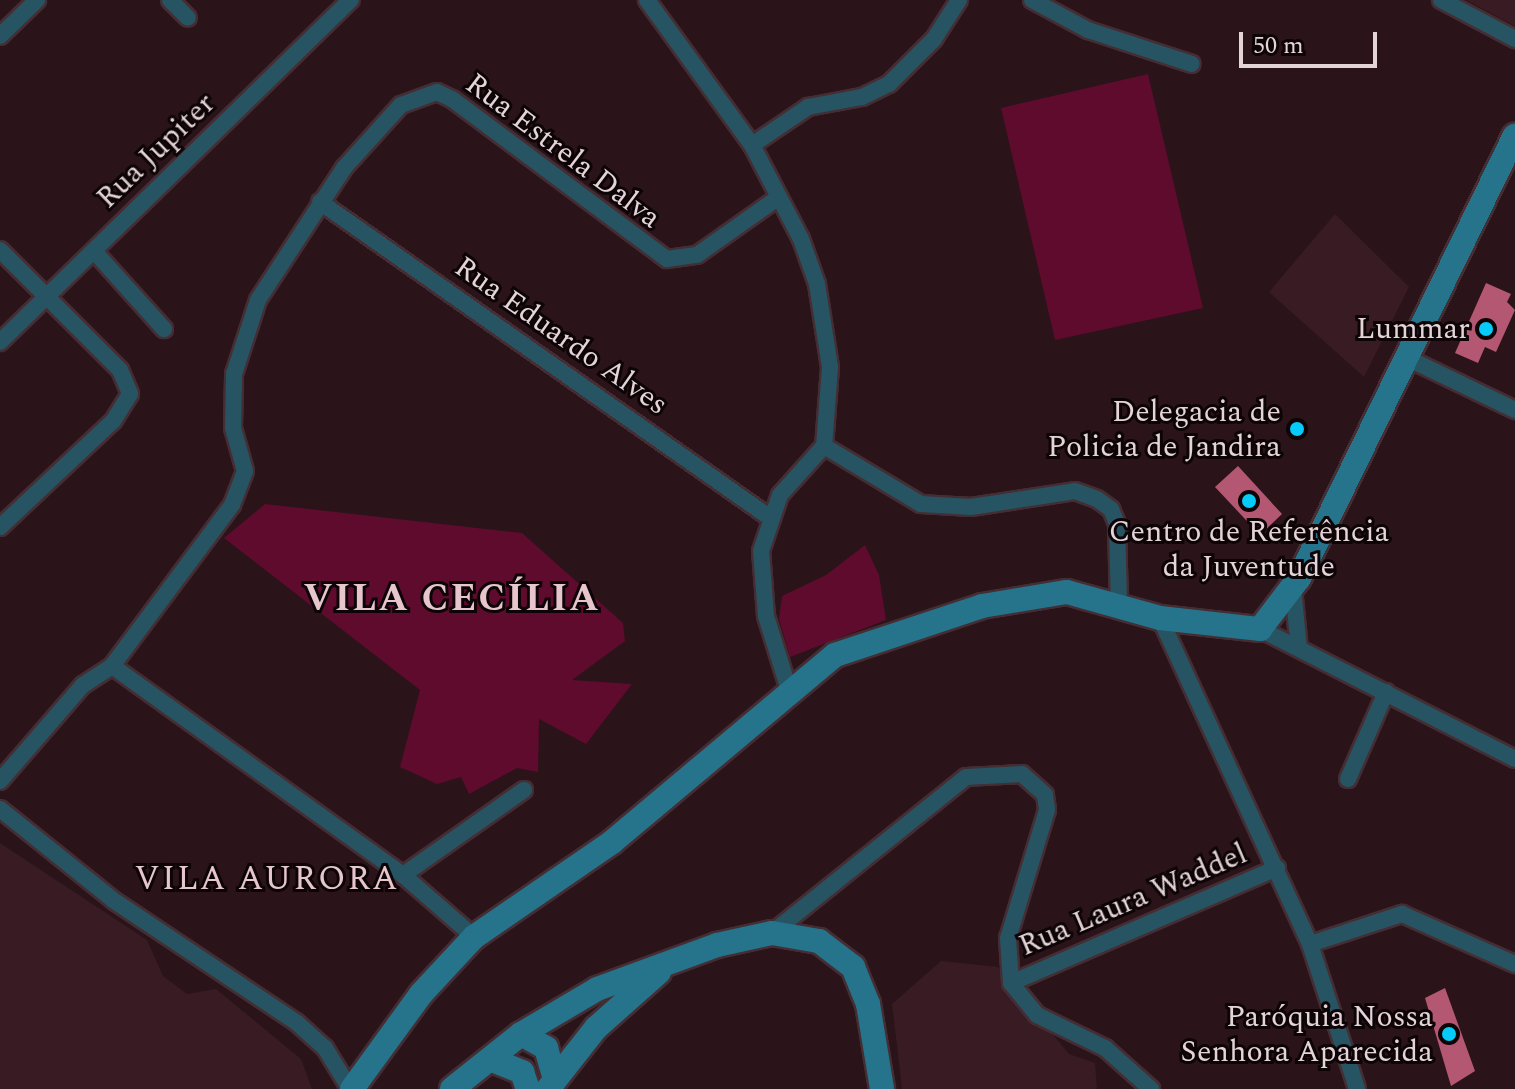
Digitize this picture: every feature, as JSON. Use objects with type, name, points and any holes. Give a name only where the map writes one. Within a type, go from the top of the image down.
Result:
[{"type":"street","points":[[0,36],[37,0]]},
{"type":"street","points":[[170,0],[188,18]]},
{"type":"street","name":"Rua Jupiter","points":[[0,342],[351,0]]},
{"type":"street","points":[[647,0],[752,145],[779,197],[817,284],[830,367],[824,446],[798,471],[769,517],[759,567],[789,690]]},
{"type":"street","points":[[752,145],[793,114],[862,97],[889,84],[934,39],[959,0]]},
{"type":"street","points":[[1032,0],[1088,30],[1192,64]]},
{"type":"street","points":[[1441,0],[1515,39]]},
{"type":"street","name":"Rua Estrela Dalva","points":[[320,202],[376,128],[401,105],[437,92],[544,164],[667,259],[697,255],[779,197]]},
{"type":"street","points":[[1260,629],[1293,588],[1515,136]]},
{"type":"street","points":[[0,781],[83,685],[112,666],[243,486],[231,407],[246,328],[320,202]]},
{"type":"street","name":"Rua Eduardo Alves","points":[[320,202],[769,517]]},
{"type":"street","points":[[0,250],[120,370],[130,394],[113,421],[0,527]]},
{"type":"street","points":[[94,251],[164,329]]},
{"type":"street","points":[[1407,358],[1515,410]]},
{"type":"street","points":[[824,446],[921,504],[971,507],[1075,491],[1097,499],[1111,509],[1117,524],[1119,604]]},
{"type":"street","points":[[1293,588],[1299,649]]},
{"type":"street","points":[[0,809],[89,883],[296,1022],[325,1048],[351,1089],[421,994],[474,937],[612,842],[789,690],[861,643],[982,606],[1067,592],[1119,604],[1160,618],[1260,629],[1515,759]]},
{"type":"street","points":[[1160,618],[1310,944],[1357,1089]]},
{"type":"street","points":[[112,666],[403,875],[474,937]]},
{"type":"street","points":[[1348,779],[1386,692]]},
{"type":"street","points":[[453,1089],[521,1034],[597,989],[772,933],[966,777],[1022,774],[1045,795],[1047,810],[1008,938],[1011,983],[1037,1015],[1105,1048],[1151,1089]]},
{"type":"street","points":[[403,875],[524,790]]},
{"type":"street","name":"Rua Laura Waddel","points":[[1011,983],[1277,868]]},
{"type":"street","points":[[1310,944],[1402,914],[1515,964]]},
{"type":"street","points":[[772,933],[819,941],[853,967],[868,1004],[882,1089]]},
{"type":"street","points":[[552,1084],[606,1017],[668,965]]},
{"type":"street","points":[[521,1034],[546,1048],[552,1084]]},
{"type":"street","points":[[490,1059],[522,1072],[528,1089]]},
{"type":"shaded area","points":[[1466,0],[1515,0],[1515,26]]},
{"type":"shaded area","points":[[1148,74],[1203,308],[1055,340],[1001,108]]},
{"type":"shaded area","points":[[1335,214],[1409,287],[1364,377],[1269,292]]},
{"type":"shaded area","points":[[265,504],[522,533],[623,623],[625,641],[572,680],[632,684],[586,744],[539,719],[538,772],[517,768],[469,794],[461,777],[437,784],[400,767],[420,690],[224,538]]},
{"type":"shaded area","points":[[865,545],[879,575],[886,620],[790,657],[779,619],[782,596],[826,575]]},
{"type":"shaded area","points":[[0,843],[147,940],[163,976],[187,994],[216,989],[301,1059],[312,1089],[0,1089]]},
{"type":"shaded area","points":[[941,961],[998,967],[1069,1054],[1095,1063],[1097,1089],[902,1089],[892,1004]]},
{"type":"building","name":"Lummar","points":[[1486,283],[1511,294],[1507,302],[1515,310],[1496,352],[1485,347],[1478,363],[1455,353]]},
{"type":"building","name":"Centro de Referência da Juventude","points":[[1238,466],[1282,514],[1260,535],[1215,487]]},
{"type":"building","name":"Paróquia Nossa Senhora Aparecida","points":[[1445,988],[1475,1071],[1451,1086],[1425,998]]},
{"type":"place","name":"Lummar","points":[[1486,329]]},
{"type":"place","name":"Delegacia de Policia de Jandira","points":[[1297,429]]},
{"type":"place","name":"Centro de Referência da Juventude","points":[[1249,501]]},
{"type":"place","name":"Paróquia Nossa Senhora Aparecida","points":[[1449,1034]]},
{"type":"district","name":"VILA CECÍLIA","points":[[452,600]]},
{"type":"district","name":"VILA AURORA","points":[[267,880]]}]
